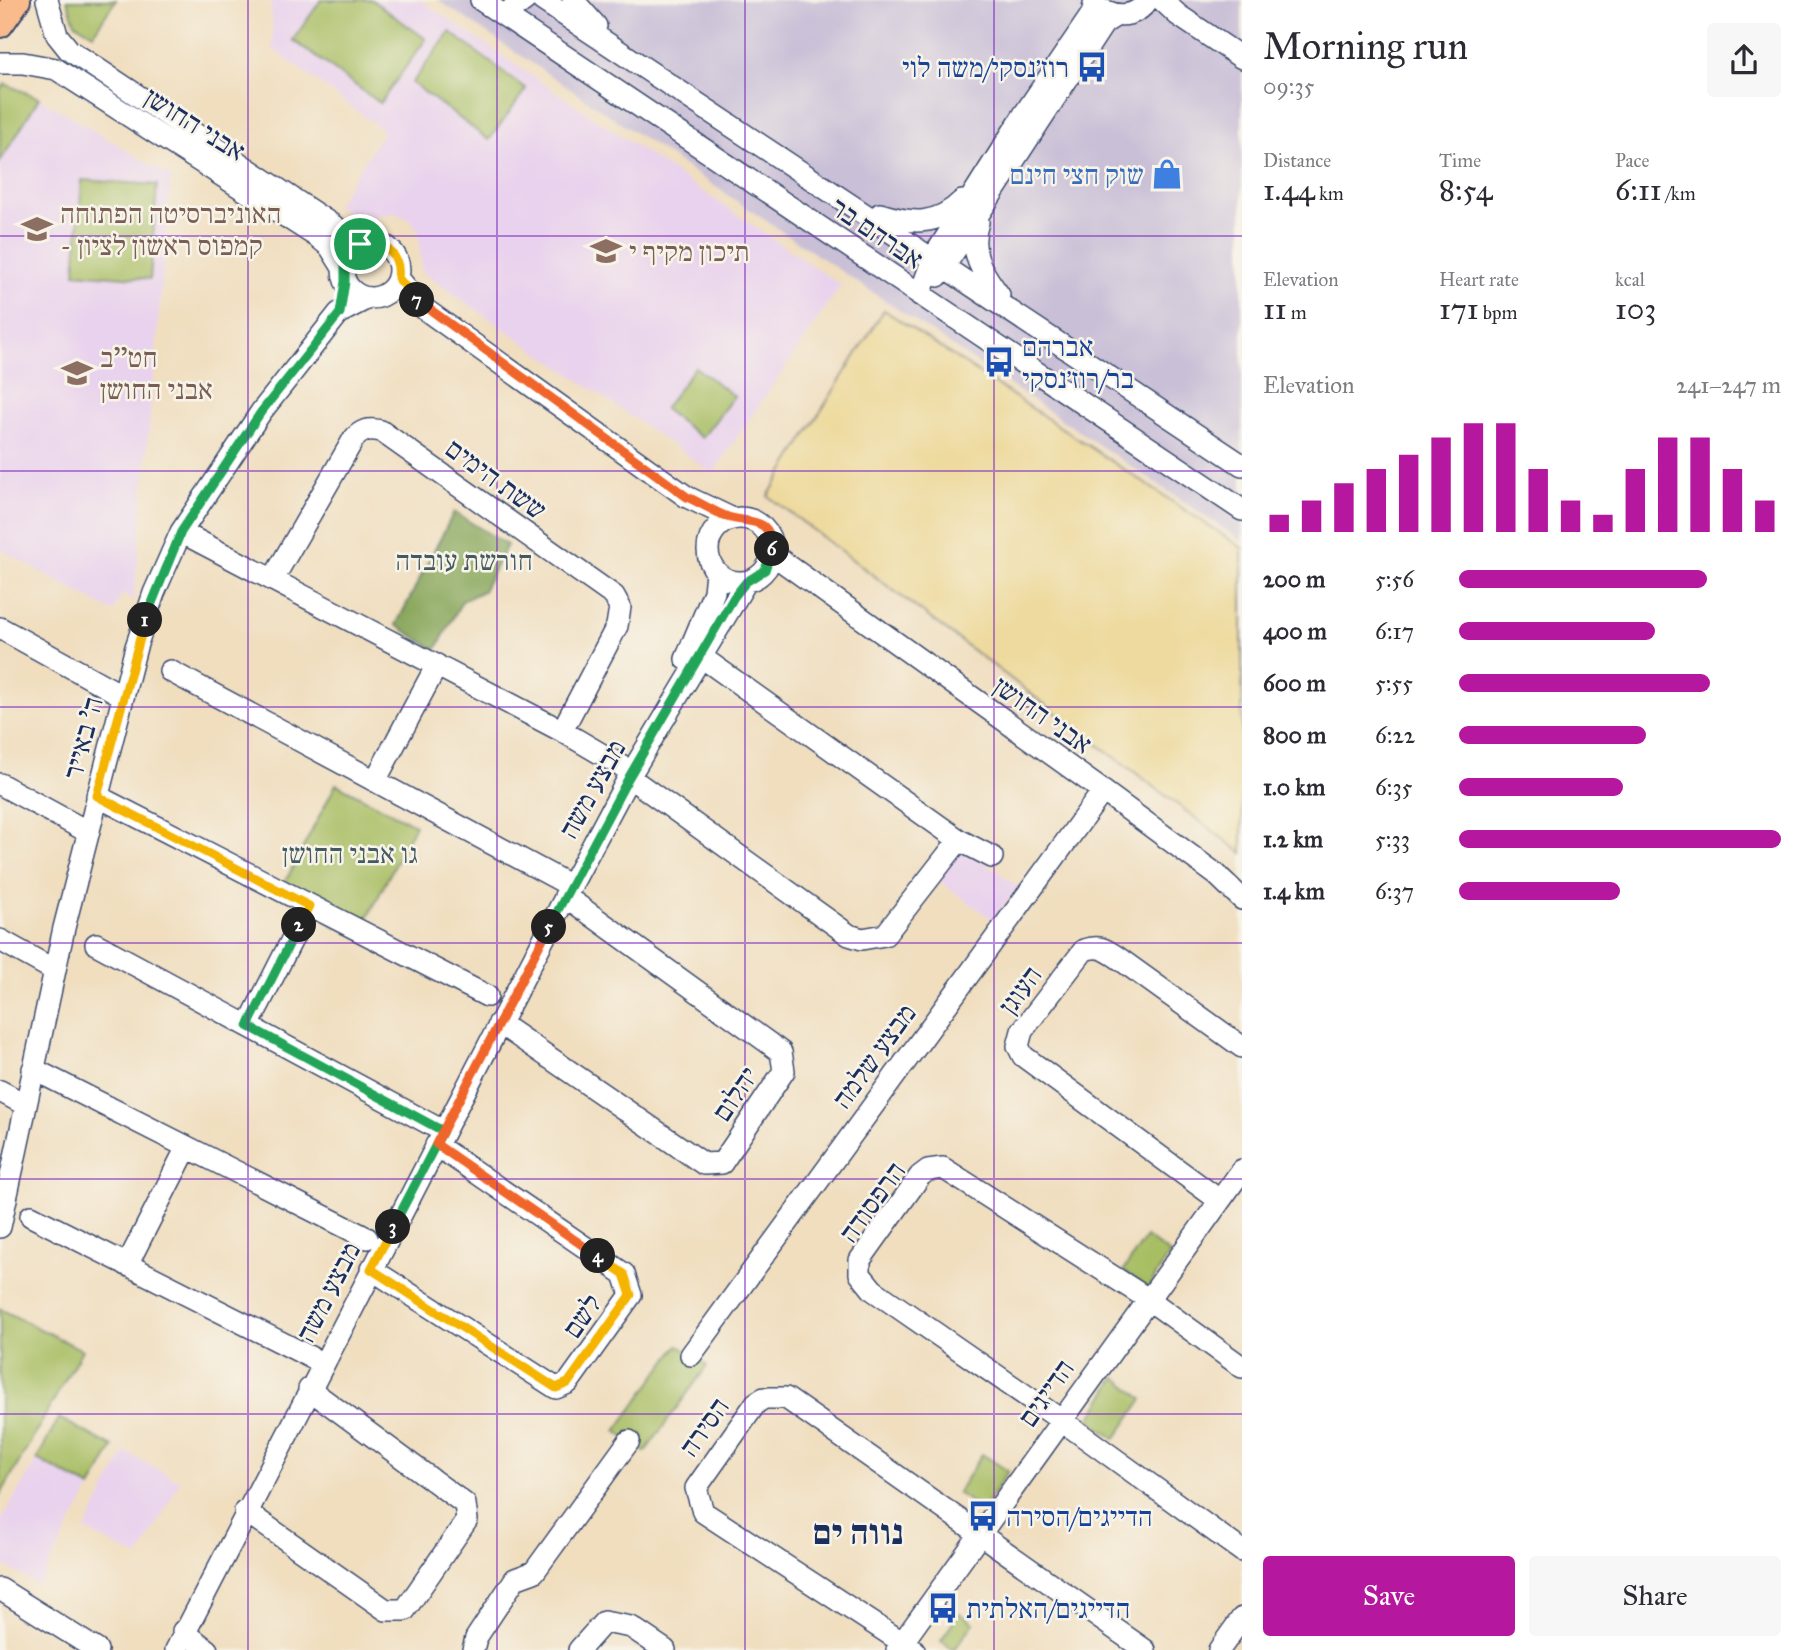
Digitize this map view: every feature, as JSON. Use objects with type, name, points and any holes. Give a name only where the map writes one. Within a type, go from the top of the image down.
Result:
[{"type":"main road","points":[[0,24],[17,0]]},
{"type":"street","name":"אבני החושן","points":[[47,0],[57,35],[69,50],[360,244]]},
{"type":"street","name":"אברהם בר","points":[[481,0],[508,8],[920,295],[1242,510]]},
{"type":"street","points":[[508,8],[525,0]]},
{"type":"street","name":"אברהם בר","points":[[542,0],[1242,465]]},
{"type":"street","points":[[573,0],[622,53]]},
{"type":"street","points":[[1095,0],[1101,8],[1117,15]]},
{"type":"street","points":[[920,295],[983,179],[1092,14],[1095,0]]},
{"type":"street","points":[[940,262],[983,208],[1104,23],[1117,15],[1136,12],[1151,2],[1178,15],[1242,58]]},
{"type":"street","points":[[56,69],[47,61],[49,50],[57,45],[69,50]]},
{"type":"street","name":"אבני החושן","points":[[0,63],[23,62],[56,69],[319,237],[330,247],[344,275]]},
{"type":"street","points":[[857,207],[903,222],[933,221],[949,214],[983,179]]},
{"type":"street","points":[[983,208],[976,229],[976,259],[982,273],[1011,310]]},
{"type":"street","points":[[423,308],[355,294],[344,275],[348,253],[360,244],[378,243],[386,247],[397,260],[398,278],[423,308],[687,497],[731,518]]},
{"type":"street","name":"ה' באייר","points":[[340,313],[344,275]]},
{"type":"street","points":[[374,298],[388,293],[398,278]]},
{"type":"street","name":"ה' באייר","points":[[0,1227],[54,970],[123,696],[154,593],[181,532],[261,412],[340,313],[374,298]]},
{"type":"street","name":"ששת הימים","points":[[273,579],[353,440],[359,432],[369,429],[381,431],[614,596],[620,607],[617,626],[562,731]]},
{"type":"street","points":[[687,497],[710,537]]},
{"type":"street","points":[[741,517],[761,525],[772,543],[770,562],[752,579],[735,582],[716,572],[708,554],[710,537],[715,528],[731,518],[741,517]]},
{"type":"street","points":[[181,532],[562,731],[631,774],[849,934],[862,939],[885,935],[959,840]]},
{"type":"street","name":"אבני החושן","points":[[772,554],[1103,791],[1238,894]]},
{"type":"street","name":"מבצע משה","points":[[653,739],[714,592],[716,572]]},
{"type":"street","name":"אבני החושן","points":[[752,579],[822,592]]},
{"type":"street","name":"מבצע משה","points":[[179,1641],[631,774],[700,656],[752,579]]},
{"type":"street","points":[[0,628],[123,696]]},
{"type":"street","points":[[700,656],[959,840],[992,857]]},
{"type":"street","points":[[375,781],[438,665]]},
{"type":"street","points":[[170,671],[375,781],[568,891]]},
{"type":"street","points":[[0,784],[88,832]]},
{"type":"street","name":"מבצע שלמה","points":[[691,1355],[1103,791]]},
{"type":"street","points":[[97,796],[487,996]]},
{"type":"street","name":"יהלום","points":[[499,1023],[704,1164],[722,1163],[784,1071],[780,1052],[568,891]]},
{"type":"street","points":[[248,1026],[309,906]]},
{"type":"street","points":[[0,940],[54,970]]},
{"type":"street","points":[[96,944],[248,1026],[440,1138]]},
{"type":"street","name":"העוגן","points":[[1219,1200],[1023,1056],[1018,1046],[1022,1031],[1084,950],[1094,947],[1103,948],[1117,957],[1242,1047]]},
{"type":"street","points":[[33,1069],[367,1238]]},
{"type":"street","points":[[0,1091],[24,1104]]},
{"type":"street","name":"לשם","points":[[371,1269],[556,1388],[568,1383],[631,1295],[624,1274],[440,1138]]},
{"type":"street","points":[[127,1265],[187,1147]]},
{"type":"street","name":"הרפסודה","points":[[1062,1420],[865,1283],[860,1274],[860,1260],[920,1176],[928,1170],[943,1168],[1148,1299]]},
{"type":"street","name":"הדייגים","points":[[905,1647],[981,1534],[1242,1170]]},
{"type":"street","points":[[31,1216],[323,1363]]},
{"type":"street","points":[[1148,1299],[1242,1367]]},
{"type":"street","points":[[245,1511],[386,1610],[399,1612],[405,1610],[467,1520],[465,1504],[309,1389]]},
{"type":"street","name":"הסירה","points":[[905,1647],[703,1512],[696,1488],[755,1403],[764,1398],[786,1398],[981,1534]]},
{"type":"street","points":[[1062,1420],[1242,1551]]},
{"type":"street","points":[[472,1650],[476,1638],[515,1578],[534,1572],[629,1441]]},
{"type":"street","points":[[981,1534],[1145,1650]]},
{"type":"street","points":[[0,1589],[97,1650]]},
{"type":"street","points":[[1219,1650],[1242,1618]]},
{"type":"street","points":[[579,1650],[604,1622],[631,1627],[664,1650]]},
{"type":"street","points":[[179,1641],[207,1650]]},
{"type":"shaded area","name":"תיכון מקיף י","points":[[271,0],[420,0],[841,285],[713,473],[422,272],[418,231],[411,220],[395,213],[357,219],[336,205],[384,131],[273,49]]},
{"type":"shaded area","points":[[438,0],[1242,0],[1242,541]]},
{"type":"shaded area","name":"חט''ב אבני החושן","points":[[39,98],[171,177],[134,600],[122,594],[113,612],[0,549],[0,162]]},
{"type":"shaded area","points":[[962,846],[1018,887],[993,920],[938,880]]},
{"type":"shaded area","points":[[125,1452],[180,1481],[139,1558],[85,1530]]},
{"type":"shaded area","points":[[37,1459],[91,1488],[38,1585],[0,1563],[0,1523]]},
{"type":"green space","points":[[67,0],[116,0],[93,34],[75,23]]},
{"type":"green space","points":[[321,0],[372,0],[426,39],[380,103],[293,40]]},
{"type":"green space","points":[[450,32],[526,89],[489,140],[412,83]]},
{"type":"green space","points":[[5,84],[39,98],[0,162],[0,90]]},
{"type":"green space","points":[[82,180],[157,185],[150,279],[75,273]]},
{"type":"green space","points":[[695,367],[734,396],[702,438],[664,409]]},
{"type":"green space","name":"חורשת עובדה","points":[[454,512],[507,545],[483,591],[462,601],[436,650],[396,625]]},
{"type":"green space","name":"גו אבני החושן","points":[[336,784],[415,825],[365,923],[285,882]]},
{"type":"green space","points":[[1146,1237],[1170,1254],[1148,1288],[1123,1271]]},
{"type":"green space","points":[[0,1309],[82,1350],[0,1496]]},
{"type":"green space","points":[[678,1345],[707,1366],[645,1452],[616,1431]]},
{"type":"green space","points":[[1116,1377],[1143,1399],[1115,1439],[1089,1420]]},
{"type":"green space","points":[[59,1418],[113,1447],[91,1488],[37,1459]]},
{"type":"green space","points":[[982,1454],[1008,1471],[983,1510],[957,1493]]},
{"type":"green space","points":[[959,1613],[974,1623],[954,1650],[941,1641]]},
{"type":"sand","points":[[884,310],[1242,548],[1242,853],[768,496]]},
{"type":"place","name":"רוז׳נסקי/משה לוי","points":[[1092,67]]},
{"type":"place","name":"שוק חצי חינם","points":[[1167,174]]},
{"type":"place","name":"האוניברסיטה הפתוחה - קמפוס ראשון לציון","points":[[37,229]]},
{"type":"place","name":"תיכון מקיף י","points":[[606,251]]},
{"type":"place","name":"אברהם בר/רוז׳נסקי","points":[[999,362]]},
{"type":"place","name":"חט''ב אבני החושן","points":[[77,373]]},
{"type":"place","name":"הדייגים/הסירה","points":[[983,1516]]},
{"type":"place","name":"הדייגים/האלתית","points":[[943,1608]]},
{"type":"district","name":"נווה ים","points":[[858,1532]]},
{"type":"route","points":[[360,244],[348,253],[345,260],[340,313],[261,412],[181,532],[154,593],[136,647],[97,796],[309,906],[248,1026],[443,1131],[436,1144],[371,1269],[550,1387],[562,1387],[568,1383],[631,1295],[629,1281],[624,1274],[436,1144],[443,1131],[565,896],[629,777],[734,597],[746,582],[758,576],[770,562],[772,543],[768,533],[752,519],[731,518],[687,497],[423,308],[398,278],[399,269],[393,253],[378,243],[360,244]]}]
